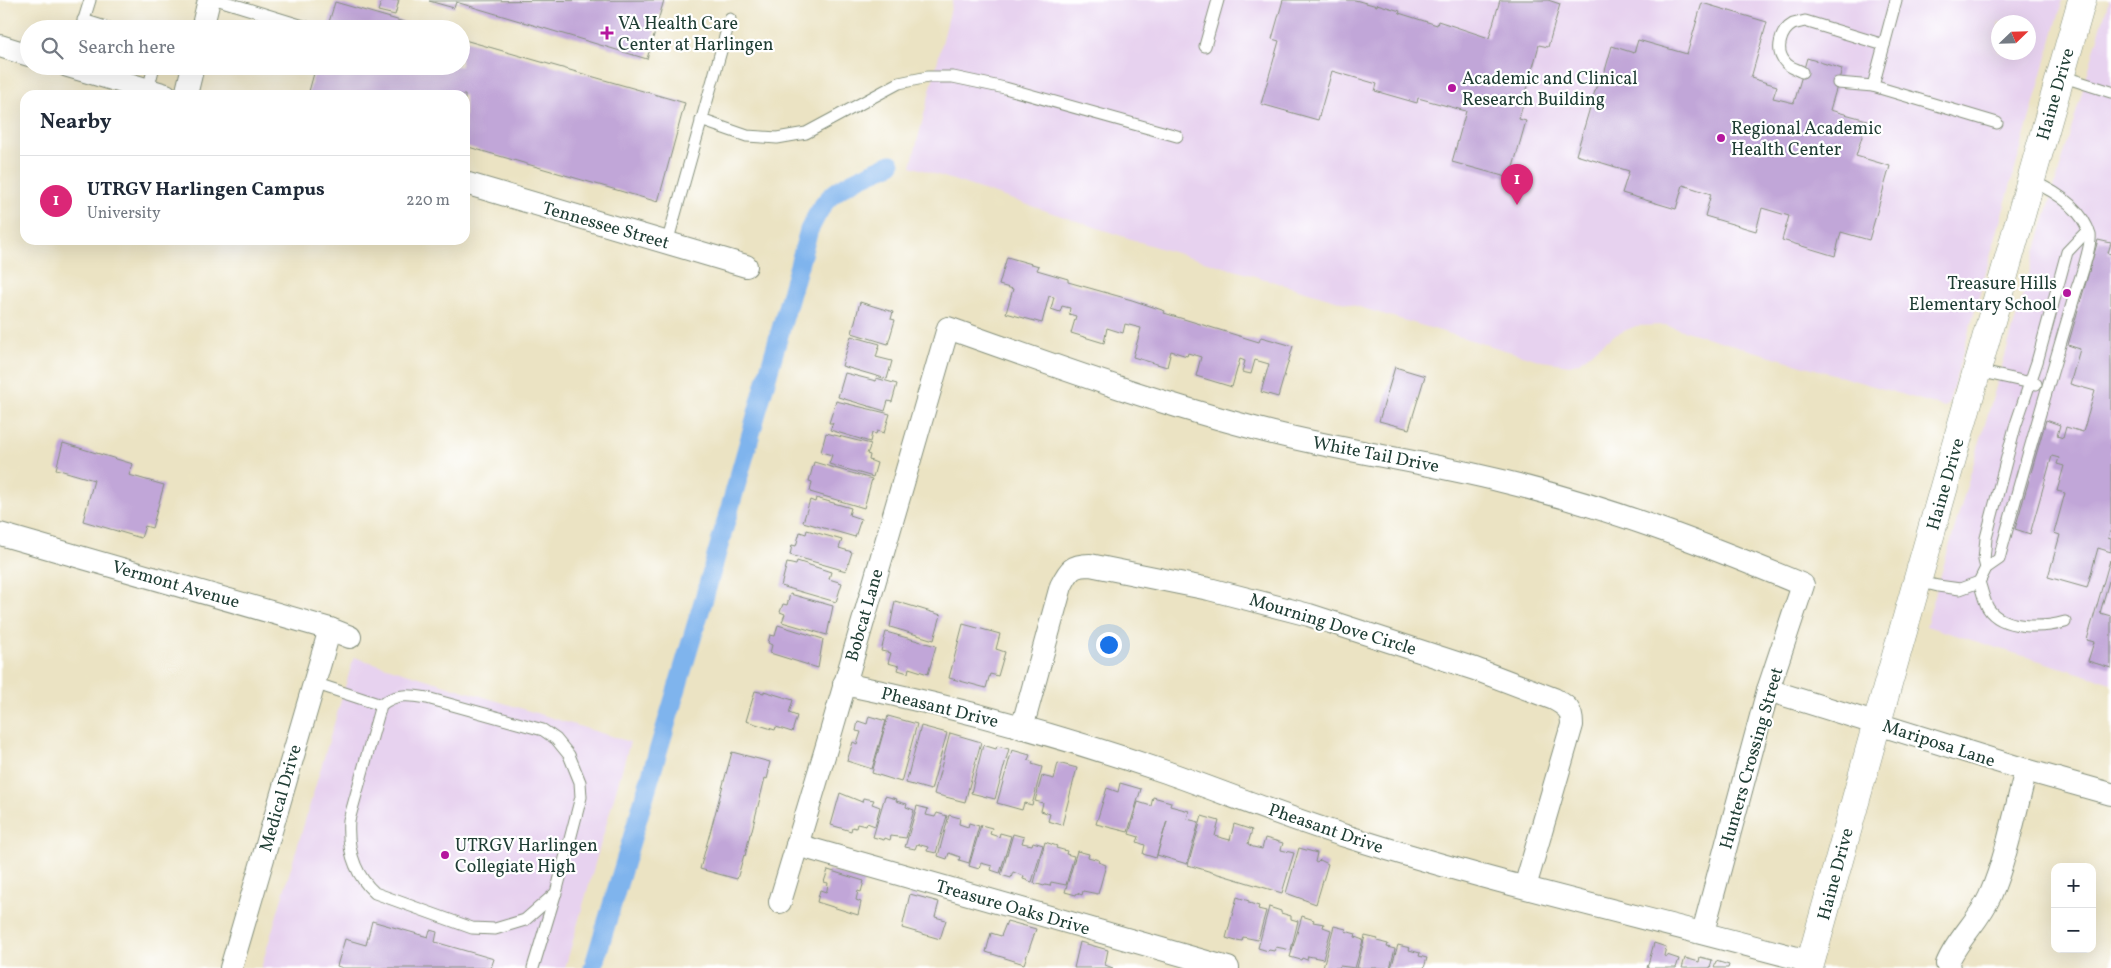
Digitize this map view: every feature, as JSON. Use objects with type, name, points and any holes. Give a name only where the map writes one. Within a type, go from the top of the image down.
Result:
[{"type":"street","points":[[204,20],[209,0]]},
{"type":"street","name":"Haine Drive","points":[[1810,965],[1876,723],[2082,0]]},
{"type":"street","points":[[0,46],[20,52]]},
{"type":"street","points":[[99,75],[150,90]]},
{"type":"street","points":[[187,90],[190,75]]},
{"type":"street","name":"Tennessee Street","points":[[470,184],[746,266]]},
{"type":"street","name":"White Tail Drive","points":[[948,328],[1088,378],[1183,408],[1274,433],[1504,481],[1692,540],[1803,585]]},
{"type":"street","name":"Bobcat Lane","points":[[780,902],[948,328]]},
{"type":"street","name":"Vermont Avenue","points":[[0,534],[340,633]]},
{"type":"street","name":"Mourning Dove Circle","points":[[1022,728],[1061,586],[1066,574],[1077,565],[1090,565],[1254,600],[1387,639],[1475,669],[1554,699],[1565,705],[1572,713],[1572,725],[1525,887]]},
{"type":"street","name":"Hunters Crossing Street","points":[[1703,932],[1768,690],[1803,585]]},
{"type":"street","name":"Medical Drive","points":[[231,968],[314,683],[340,633]]},
{"type":"street","name":"Pheasant Drive","points":[[844,684],[1022,728],[1156,769],[1349,838],[1445,866],[1703,932],[1810,965]]},
{"type":"street","name":"Mariposa Lane","points":[[1768,690],[2026,770],[2111,794]]},
{"type":"street","points":[[1949,968],[1947,964],[1952,951],[1977,919],[1992,890],[2026,770]]},
{"type":"street","name":"Treasure Oaks Drive","points":[[797,845],[1228,968]]},
{"type":"lane","points":[[83,20],[90,0]]},
{"type":"lane","points":[[220,0],[284,20]]},
{"type":"lane","points":[[1204,46],[1218,0]]},
{"type":"lane","points":[[1873,86],[1896,0]]},
{"type":"lane","points":[[667,243],[730,19]]},
{"type":"lane","points":[[1802,72],[1785,63],[1780,53],[1780,43],[1784,32],[1793,24],[1805,21],[1884,45]]},
{"type":"lane","points":[[155,75],[157,90]]},
{"type":"lane","points":[[2060,76],[2111,92]]},
{"type":"lane","points":[[701,120],[747,136],[777,138],[806,133],[899,83],[928,77],[953,77],[1005,88],[1177,136]]},
{"type":"lane","points":[[1838,83],[1873,86],[1997,123]]},
{"type":"lane","points":[[1917,581],[1960,589],[1979,582],[1986,568],[1999,559],[2091,238],[2074,207],[2046,188],[2030,180]]},
{"type":"lane","points":[[1986,568],[1984,560],[1986,538],[2015,427],[2057,294],[2068,252],[2088,230]]},
{"type":"lane","points":[[1976,371],[2048,386]]},
{"type":"lane","points":[[1979,582],[1989,609],[2009,624],[2048,627],[2064,622]]},
{"type":"lane","points":[[314,683],[381,705],[399,696],[408,695],[544,730],[556,739],[569,756],[574,767],[580,782],[581,797],[556,893],[533,968]]},
{"type":"lane","points":[[381,705],[349,820],[348,834],[351,852],[365,883],[375,893],[472,928],[495,929],[525,920],[556,893]]},
{"type":"shaded area","points":[[953,0],[2063,0],[1949,402],[1945,407],[1665,325],[1636,326],[1613,336],[1578,363],[1569,365],[1542,361],[1146,244],[911,166]]},
{"type":"shaded area","name":"Treasure Hills Elementary School","points":[[2109,0],[2111,0],[2111,683],[1926,626]]},
{"type":"shaded area","name":"UTRGV Harlingen Collegiate High","points":[[354,657],[630,742],[565,968],[261,968]]},
{"type":"building","points":[[382,0],[399,0],[395,15],[378,11]]},
{"type":"building","name":"VA Health Care Center at Harlingen","points":[[664,0],[647,59],[456,2],[454,8],[429,1]]},
{"type":"building","name":"Academic and Clinical Research Building","points":[[1283,0],[1355,0],[1377,6],[1377,4],[1437,25],[1438,21],[1489,38],[1500,0],[1548,0],[1560,4],[1548,47],[1539,45],[1519,119],[1526,121],[1510,178],[1452,162],[1466,111],[1418,98],[1417,103],[1375,91],[1377,84],[1332,71],[1318,120],[1261,104],[1279,41],[1272,39]]},
{"type":"building","points":[[335,2],[397,20],[330,20]]},
{"type":"building","name":"Regional Academic Health Center","points":[[1702,3],[1767,22],[1751,78],[1777,86],[1773,98],[1794,103],[1807,58],[1842,69],[1830,110],[1867,120],[1856,156],[1890,166],[1869,240],[1841,232],[1835,256],[1782,240],[1789,216],[1762,208],[1756,231],[1705,216],[1711,194],[1683,185],[1676,209],[1622,193],[1629,171],[1576,155],[1597,84],[1601,85],[1612,46],[1634,53],[1638,40],[1687,54]]},
{"type":"building","points":[[470,42],[685,103],[658,202],[470,147],[470,90],[309,90],[314,75],[470,75]]},
{"type":"building","points":[[2098,240],[2111,243],[2108,253],[2111,254],[2111,528],[2108,538],[2111,539],[2111,552],[2098,548],[2087,588],[2048,577],[2060,535],[2054,533],[2065,493],[2057,491],[2064,466],[2057,464],[2059,458],[2052,456],[2030,534],[2015,529],[2046,420],[2060,425],[2057,436],[2063,438],[2066,427],[2083,432],[2095,391],[2070,384],[2080,349],[2068,345]]},
{"type":"building","points":[[1007,257],[1039,266],[1037,270],[1068,279],[1068,282],[1132,300],[1165,311],[1164,313],[1259,342],[1261,337],[1293,346],[1278,397],[1261,392],[1269,364],[1255,360],[1251,374],[1242,372],[1245,361],[1240,359],[1232,387],[1196,376],[1201,357],[1188,353],[1187,356],[1171,351],[1167,367],[1133,357],[1141,328],[1125,324],[1123,333],[1107,328],[1104,343],[1071,333],[1076,316],[1069,314],[1070,308],[1062,306],[1060,312],[1051,309],[1054,297],[1049,296],[1042,323],[1006,313],[1013,289],[999,285]]},
{"type":"building","points":[[860,302],[893,312],[891,319],[895,320],[888,344],[852,333]]},
{"type":"building","points":[[851,336],[880,344],[876,357],[892,361],[887,379],[842,366]]},
{"type":"building","points":[[1395,367],[1425,376],[1409,429],[1379,421]]},
{"type":"building","points":[[845,373],[876,381],[876,378],[897,384],[892,402],[888,401],[885,411],[838,397]]},
{"type":"building","points":[[836,401],[890,414],[884,433],[877,431],[876,434],[872,433],[870,442],[830,430],[833,423],[829,423]]},
{"type":"building","points":[[826,433],[871,444],[867,454],[870,455],[869,460],[877,463],[873,477],[829,464],[832,455],[821,452]]},
{"type":"building","points":[[63,443],[133,464],[129,475],[164,485],[152,528],[145,526],[141,538],[83,521],[94,480],[56,469]]},
{"type":"building","points":[[814,462],[872,479],[864,508],[810,492],[812,482],[809,481]]},
{"type":"building","points":[[816,498],[851,508],[849,515],[861,519],[855,537],[803,522],[810,500],[815,502]]},
{"type":"building","points":[[807,530],[842,540],[839,548],[852,552],[846,571],[790,555],[792,545],[796,546],[800,532],[806,534]]},
{"type":"building","points":[[2110,560],[2111,574],[2100,613],[2111,616],[2111,668],[2088,661],[2094,642],[2087,640]]},
{"type":"building","points":[[797,561],[831,572],[829,579],[842,583],[836,602],[781,586],[787,563],[796,565]]},
{"type":"building","points":[[790,594],[833,606],[827,635],[782,622],[785,614],[780,612],[783,604],[787,605]]},
{"type":"building","points":[[895,601],[941,615],[934,640],[890,627]]},
{"type":"building","points":[[963,624],[1000,634],[996,649],[1005,652],[998,676],[990,674],[986,688],[949,678]]},
{"type":"building","points":[[778,625],[823,639],[818,668],[770,653],[772,645],[768,643],[770,635],[775,636]]},
{"type":"building","points":[[886,632],[936,646],[928,674],[909,668],[908,673],[898,670],[899,666],[888,663],[891,653],[881,651]]},
{"type":"building","points":[[755,691],[764,693],[764,691],[793,700],[789,713],[797,716],[792,732],[776,727],[775,730],[746,721]]},
{"type":"building","points":[[869,716],[886,721],[872,769],[847,761],[853,742],[857,744],[861,732],[856,731],[858,721],[867,724]]},
{"type":"building","points":[[888,716],[917,724],[901,782],[872,773]]},
{"type":"building","points":[[921,726],[947,733],[931,790],[906,783]]},
{"type":"building","points":[[950,733],[981,742],[965,802],[934,794]]},
{"type":"building","points":[[983,745],[996,749],[997,746],[1009,749],[995,799],[971,793]]},
{"type":"building","points":[[1012,750],[1030,755],[1028,760],[1033,762],[1032,764],[1042,767],[1032,805],[1024,803],[1022,810],[997,803]]},
{"type":"building","points":[[732,752],[770,762],[767,779],[765,778],[745,856],[737,879],[700,869]]},
{"type":"building","points":[[1058,763],[1077,768],[1062,825],[1048,821],[1050,814],[1041,811],[1043,803],[1035,801],[1042,776],[1054,779]]},
{"type":"building","points":[[1120,783],[1141,789],[1128,832],[1096,824],[1107,788],[1118,792]]},
{"type":"building","points":[[840,793],[862,802],[863,798],[874,800],[872,804],[880,807],[875,826],[867,823],[866,826],[857,824],[856,828],[852,827],[851,831],[831,825]]},
{"type":"building","points":[[885,796],[897,799],[896,801],[907,804],[906,807],[914,810],[906,838],[891,836],[890,840],[885,838],[884,840],[873,837]]},
{"type":"building","points":[[1153,797],[1171,802],[1170,806],[1189,811],[1187,819],[1199,822],[1187,864],[1157,855],[1167,821],[1156,858],[1143,854],[1145,845],[1137,842],[1139,837],[1129,834],[1138,802],[1151,806]]},
{"type":"building","points":[[917,806],[928,809],[926,815],[935,817],[937,813],[947,816],[936,853],[927,851],[928,847],[917,844],[915,849],[905,847]]},
{"type":"building","points":[[949,815],[960,818],[959,824],[968,827],[969,823],[979,826],[969,863],[959,860],[960,857],[949,853],[947,859],[938,856]]},
{"type":"building","points":[[1202,816],[1219,821],[1215,836],[1230,840],[1234,824],[1252,830],[1248,844],[1253,847],[1262,849],[1265,838],[1283,843],[1281,850],[1294,853],[1282,893],[1188,865]]},
{"type":"building","points":[[981,825],[992,828],[990,834],[999,837],[1000,833],[1011,836],[1000,873],[991,870],[992,866],[981,863],[979,869],[969,866]]},
{"type":"building","points":[[1013,834],[1024,837],[1022,843],[1032,845],[1033,842],[1043,845],[1032,882],[1023,879],[1024,876],[1013,872],[1011,878],[1001,875]]},
{"type":"building","points":[[1045,842],[1067,851],[1066,854],[1074,856],[1066,885],[1051,882],[1050,886],[1044,886],[1034,883]]},
{"type":"building","points":[[1299,848],[1317,853],[1315,862],[1317,863],[1320,860],[1328,864],[1316,904],[1286,893]]},
{"type":"building","points":[[1077,851],[1089,854],[1088,857],[1099,860],[1098,862],[1106,865],[1098,894],[1083,891],[1082,895],[1077,893],[1076,895],[1065,892]]},
{"type":"building","points":[[828,870],[864,881],[861,892],[858,891],[856,900],[861,902],[858,915],[817,902],[820,890],[826,892],[827,890],[828,883],[824,882]]},
{"type":"building","points":[[910,894],[939,902],[935,917],[946,920],[940,939],[902,928]]},
{"type":"building","points":[[1237,897],[1259,906],[1258,909],[1266,911],[1258,940],[1243,937],[1242,941],[1236,941],[1226,938]]},
{"type":"building","points":[[1269,907],[1281,911],[1281,913],[1291,916],[1291,919],[1298,921],[1291,950],[1276,947],[1274,951],[1268,951],[1258,948]]},
{"type":"building","points":[[1302,916],[1314,920],[1313,922],[1324,924],[1323,927],[1331,930],[1323,959],[1308,956],[1307,960],[1302,958],[1301,960],[1290,957]]},
{"type":"building","points":[[372,921],[428,937],[430,930],[437,932],[435,942],[494,959],[491,968],[343,968],[337,966],[345,939],[366,945]]},
{"type":"building","points":[[1007,921],[1036,929],[1024,964],[986,952],[991,933],[1001,936]]},
{"type":"building","points":[[1334,926],[1346,929],[1345,931],[1356,934],[1355,937],[1363,940],[1355,968],[1340,966],[1339,968],[1323,967]]},
{"type":"building","points":[[1365,936],[1378,939],[1377,941],[1388,944],[1387,947],[1395,949],[1390,968],[1357,968]]},
{"type":"building","points":[[1080,942],[1108,950],[1105,965],[1113,968],[1074,968]]},
{"type":"building","points":[[1654,943],[1666,947],[1664,956],[1666,957],[1667,955],[1679,959],[1676,968],[1647,968]]},
{"type":"building","points":[[1398,945],[1410,948],[1409,950],[1420,953],[1419,956],[1427,958],[1424,968],[1391,968]]},
{"type":"building","points":[[1700,957],[1712,960],[1710,968],[1682,968],[1685,958],[1699,962]]},
{"type":"building","points":[[1716,961],[1729,965],[1728,968],[1714,968]]},
{"type":"waterway","points":[[593,968],[705,595],[809,230],[823,204],[836,192],[859,178],[891,164]]},
{"type":"place","name":"VA Health Care Center at Harlingen","points":[[607,33]]},
{"type":"place","name":"Academic and Clinical Research Building","points":[[1452,88]]},
{"type":"place","name":"Regional Academic Health Center","points":[[1721,138]]},
{"type":"place","name":"UTRGV Harlingen Campus","points":[[1517,205]]},
{"type":"place","name":"Treasure Hills Elementary School","points":[[2067,293]]},
{"type":"place","name":"UTRGV Harlingen Collegiate High","points":[[445,855]]}]
